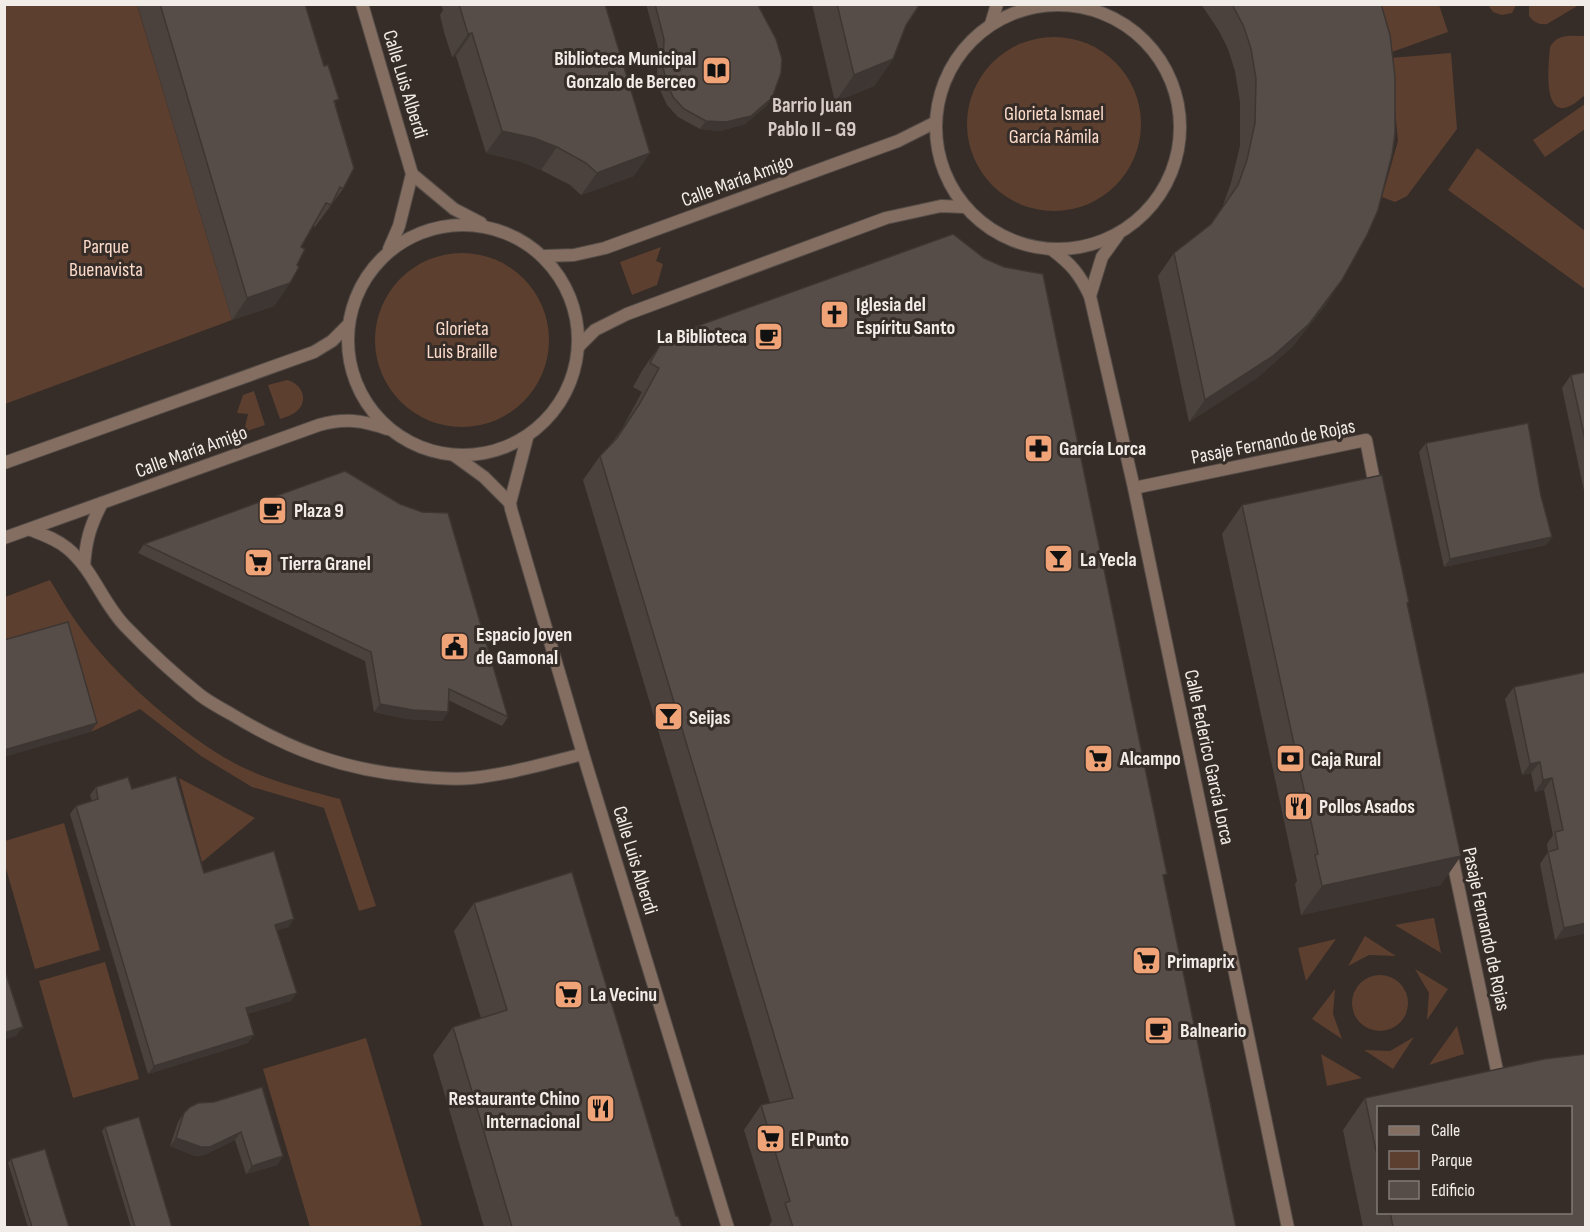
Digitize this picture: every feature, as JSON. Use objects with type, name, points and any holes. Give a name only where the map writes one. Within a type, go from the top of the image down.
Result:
[{"type":"street","name":"Calle Luis Alberdi","points":[[362,4],[412,174],[405,208],[389,249]]},
{"type":"street","points":[[992,24],[997,4]]},
{"type":"street","points":[[1046,5],[1064,5],[1106,14],[1142,36],[1165,65],[1177,102],[1180,124],[1178,148],[1172,171],[1160,194],[1141,217],[1120,233],[1100,242],[1079,248],[1051,249],[1010,240],[982,223],[965,207],[947,178],[938,148],[936,122],[945,80],[952,66],[975,37],[992,24],[1021,10],[1046,5]]},
{"type":"street","name":"Calle María Amigo","points":[[545,256],[574,255],[605,248],[898,141],[936,122]]},
{"type":"street","points":[[412,174],[454,209],[489,227],[531,244],[545,256],[569,294],[576,317],[579,346],[565,392],[538,430],[527,438],[498,453],[455,456],[426,450],[393,431],[376,416],[362,393],[353,370],[348,347],[349,324],[354,303],[389,249],[414,233],[435,226],[459,224],[489,227]]},
{"type":"street","points":[[579,346],[595,330],[627,314],[886,218],[941,206],[965,207]]},
{"type":"street","points":[[1090,296],[1102,257],[1120,233]]},
{"type":"street","name":"Calle Federico García Lorca","points":[[1051,249],[1080,275],[1090,296],[1134,488],[1288,1227]]},
{"type":"street","points":[[4,463],[314,352],[332,341],[349,324]]},
{"type":"street","name":"Calle María Amigo","points":[[4,538],[336,421],[351,420],[369,423],[393,431]]},
{"type":"street","points":[[510,503],[527,438]]},
{"type":"street","name":"Pasaje Fernando de Rojas","points":[[1134,488],[1366,440],[1378,498]]},
{"type":"street","name":"Calle Luis Alberdi","points":[[455,456],[484,477],[510,503],[583,754],[728,1227]]},
{"type":"street","points":[[84,566],[91,525],[102,503]]},
{"type":"street","points":[[31,530],[51,537],[68,549],[84,566],[113,614],[147,649],[201,696],[256,729],[295,748],[351,767],[428,778],[470,778],[514,771],[583,754]]},
{"type":"street","name":"Pasaje Fernando de Rojas","points":[[1448,837],[1499,1080],[1520,1077]]},
{"type":"green space","points":[[1529,4],[1579,5],[1544,24],[1536,23],[1529,16]]},
{"type":"green space","name":"Parque Buenavista","points":[[4,5],[137,5],[232,320],[5,404]]},
{"type":"green space","points":[[1373,5],[1439,5],[1448,32],[1389,53]]},
{"type":"green space","points":[[1488,5],[1516,5],[1512,13],[1502,15],[1493,12]]},
{"type":"green space","points":[[1585,36],[1585,95],[1570,106],[1557,107],[1550,93],[1548,73],[1550,47],[1561,37]]},
{"type":"green space","name":"Glorieta Ismael García Rámila","points":[[1054,37],[1087,44],[1102,52],[1115,63],[1126,76],[1134,91],[1141,124],[1134,157],[1126,172],[1115,185],[1102,196],[1087,204],[1054,211],[1021,204],[1006,196],[993,185],[982,172],[974,157],[967,124],[974,91],[982,76],[993,63],[1006,52],[1021,44]]},
{"type":"green space","points":[[1451,53],[1457,129],[1407,196],[1395,202],[1382,197],[1398,141],[1390,58]]},
{"type":"green space","points":[[1585,104],[1585,129],[1545,157],[1533,140]]},
{"type":"green space","points":[[1477,148],[1585,231],[1585,289],[1448,190]]},
{"type":"green space","points":[[661,247],[656,261],[663,264],[657,285],[632,295],[620,262]]},
{"type":"green space","name":"Glorieta Luis Braille","points":[[462,253],[495,260],[510,268],[523,279],[534,292],[542,307],[549,340],[542,373],[534,388],[523,401],[510,412],[495,420],[462,427],[429,420],[414,412],[401,401],[390,388],[382,373],[375,340],[382,307],[390,292],[401,279],[414,268],[429,260]]},
{"type":"green space","points":[[287,380],[300,388],[303,401],[296,412],[280,419],[268,385]]},
{"type":"green space","points":[[254,391],[265,425],[244,432],[248,414],[237,413],[243,395]]},
{"type":"green space","points":[[50,580],[73,618],[92,643],[129,683],[173,722],[219,754],[252,772],[340,799],[376,906],[359,911],[324,808],[252,787],[201,756],[140,709],[91,732],[5,647],[5,597]]},
{"type":"green space","points":[[179,778],[255,818],[202,862]]},
{"type":"green space","points":[[64,823],[100,950],[35,969],[5,865],[5,841]]},
{"type":"green space","points":[[1433,918],[1441,953],[1395,925]]},
{"type":"green space","points":[[1365,936],[1396,956],[1369,955],[1348,966]]},
{"type":"green space","points":[[1336,939],[1306,981],[1298,948]]},
{"type":"green space","points":[[105,962],[139,1079],[73,1098],[39,981]]},
{"type":"green space","points":[[1415,969],[1448,989],[1427,1020],[1429,993]]},
{"type":"green space","points":[[1380,975],[1391,977],[1400,983],[1406,992],[1408,1003],[1406,1014],[1400,1023],[1391,1029],[1380,1031],[1369,1029],[1360,1023],[1354,1014],[1352,1003],[1354,992],[1360,983],[1369,977]]},
{"type":"green space","points":[[1335,989],[1333,1014],[1342,1039],[1312,1019]]},
{"type":"green space","points":[[1457,1026],[1464,1054],[1429,1065]]},
{"type":"green space","points":[[1414,1037],[1393,1069],[1364,1050],[1390,1051]]},
{"type":"green space","points":[[366,1038],[422,1225],[410,1228],[310,1227],[263,1069]]},
{"type":"green space","points":[[1321,1054],[1362,1078],[1327,1086]]},
{"type":"building","points":[[160,4],[305,4],[324,66],[328,65],[339,99],[334,101],[354,168],[343,189],[340,187],[331,205],[326,203],[301,247],[305,249],[290,283],[247,298]]},
{"type":"building","points":[[459,4],[605,4],[650,153],[597,173],[586,163],[557,147],[534,138],[502,131],[472,33],[468,34]]},
{"type":"building","name":"Biblioteca Municipal Gonzalo de Berceo","points":[[655,4],[758,4],[776,39],[782,59],[781,73],[772,98],[751,116],[726,122],[706,121],[684,109],[673,97],[666,81],[663,67],[664,39]]},
{"type":"building","points":[[837,4],[920,4],[906,25],[893,59],[854,75]]},
{"type":"building","points":[[1232,4],[1381,4],[1390,35],[1395,77],[1395,133],[1392,155],[1378,210],[1342,280],[1309,324],[1273,356],[1205,400],[1174,253],[1211,224],[1238,185],[1247,160],[1255,123],[1256,79],[1251,49],[1244,27]]},
{"type":"building","points":[[953,234],[984,258],[1004,267],[1043,274],[1167,874],[1163,875],[1236,1227],[793,1227],[785,1203],[790,1201],[761,1105],[793,1098],[600,456],[617,438],[659,368],[650,363],[660,345],[679,335],[678,333]]},
{"type":"building","points":[[1586,372],[1586,444],[1571,375]]},
{"type":"building","points":[[1528,423],[1541,496],[1552,537],[1450,559],[1426,443]]},
{"type":"building","points":[[345,471],[400,504],[422,512],[448,513],[508,717],[449,689],[448,712],[413,710],[380,704],[371,652],[144,544]]},
{"type":"building","points":[[1382,475],[1461,856],[1322,886],[1315,855],[1318,854],[1242,505]]},
{"type":"building","points":[[68,622],[97,723],[4,750],[4,640]]},
{"type":"building","points":[[1586,672],[1586,923],[1564,928],[1548,852],[1558,849],[1555,832],[1563,830],[1552,778],[1543,780],[1540,762],[1530,764],[1514,687]]},
{"type":"building","points":[[176,776],[204,873],[274,851],[294,919],[275,925],[297,993],[246,1008],[254,1035],[154,1066],[76,806],[98,799],[96,787],[128,777],[132,789]]},
{"type":"building","points":[[572,872],[676,1216],[682,1227],[512,1227],[453,1027],[507,1010],[474,903]]},
{"type":"building","points":[[4,968],[23,1027],[4,1033]]},
{"type":"building","points":[[1586,1054],[1586,1227],[1393,1227],[1390,1214],[1572,1214],[1572,1106],[1377,1106],[1377,1155],[1365,1098],[1544,1059]]},
{"type":"building","points":[[262,1087],[283,1156],[252,1166],[241,1132],[210,1147],[201,1147],[176,1138],[184,1113],[190,1107]]},
{"type":"building","points":[[139,1117],[172,1227],[135,1227],[105,1127]]},
{"type":"building","points":[[45,1149],[69,1227],[32,1227],[11,1159]]},
{"type":"place","name":"Biblioteca Municipal Gonzalo de Berceo","points":[[717,70]]},
{"type":"place","name":"Iglesia del Espíritu Santo","points":[[835,315]]},
{"type":"place","name":"La Biblioteca","points":[[768,336]]},
{"type":"place","name":"García Lorca","points":[[1038,448]]},
{"type":"place","name":"Plaza 9","points":[[273,510]]},
{"type":"place","name":"La Yecla","points":[[1059,559]]},
{"type":"place","name":"Tierra Granel","points":[[259,563]]},
{"type":"place","name":"Espacio Joven de Gamonal","points":[[455,646]]},
{"type":"place","name":"Seijas","points":[[668,717]]},
{"type":"place","name":"Alcampo","points":[[1099,758]]},
{"type":"place","name":"Caja Rural","points":[[1290,759]]},
{"type":"place","name":"Pollos Asados","points":[[1298,806]]},
{"type":"place","name":"Primaprix","points":[[1146,961]]},
{"type":"place","name":"La Vecinu","points":[[569,994]]},
{"type":"place","name":"Balneario","points":[[1159,1030]]},
{"type":"place","name":"Restaurante Chino Internacional","points":[[601,1109]]},
{"type":"place","name":"El Punto","points":[[770,1139]]},
{"type":"district","name":"Barrio Juan Pablo II - G9","points":[[812,117]]}]
